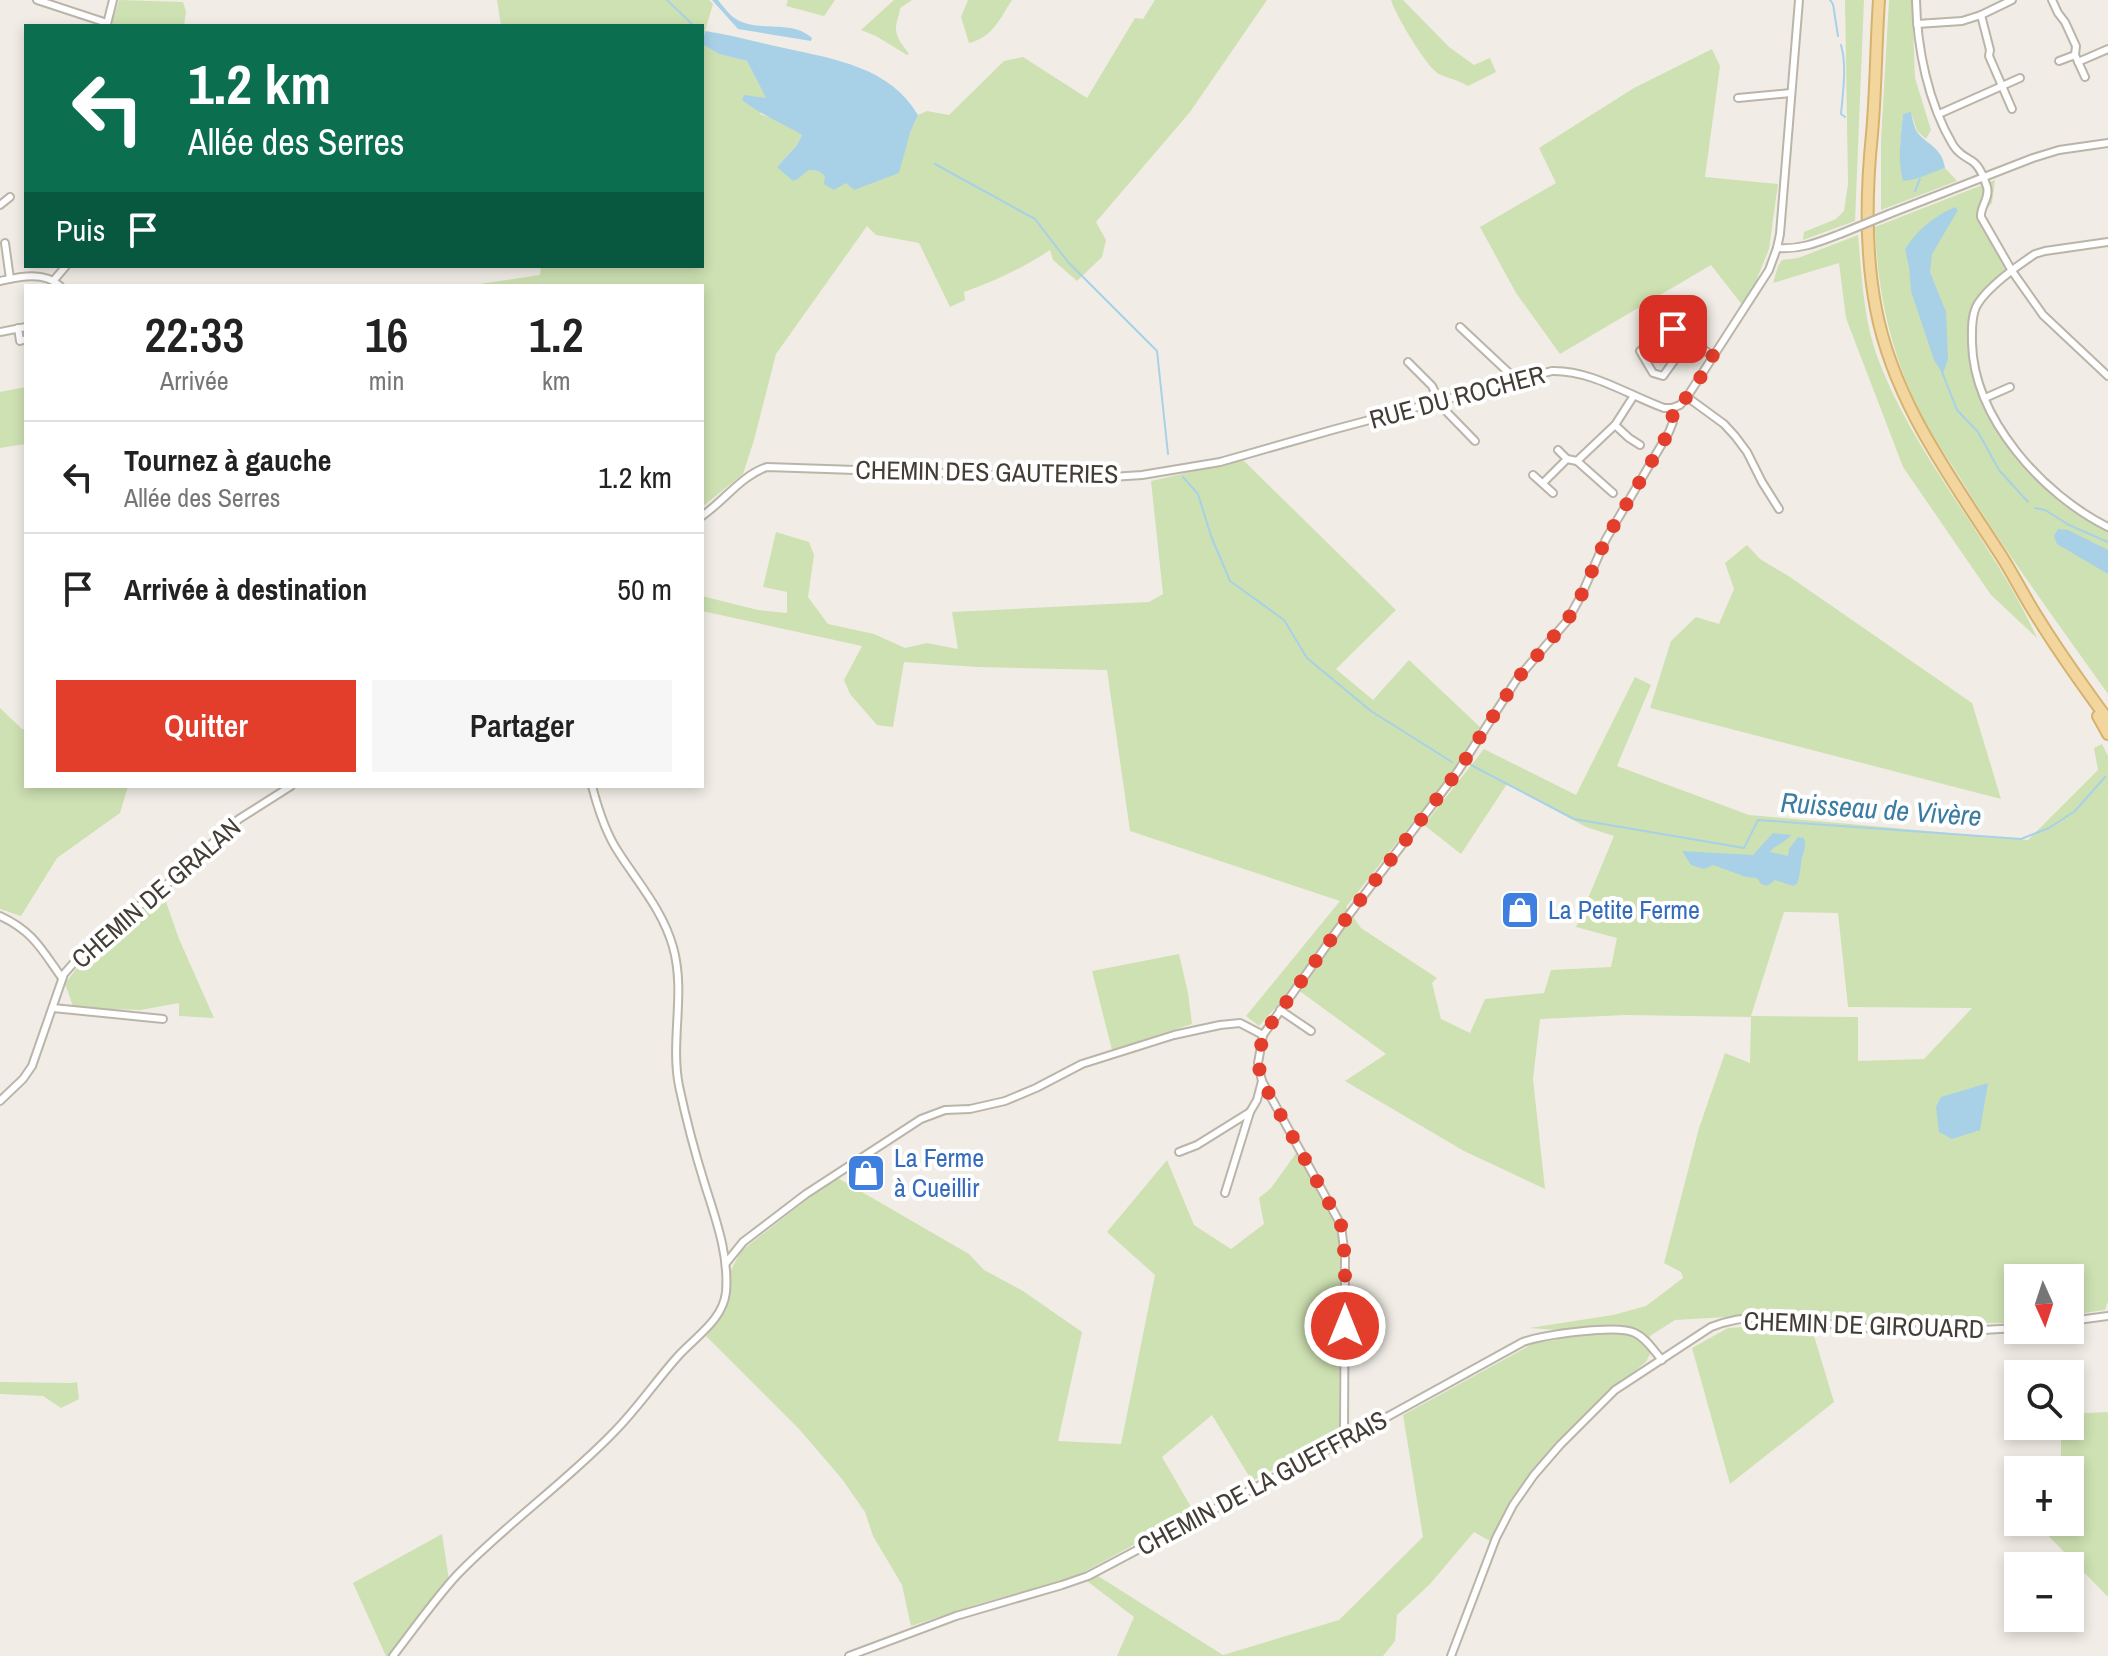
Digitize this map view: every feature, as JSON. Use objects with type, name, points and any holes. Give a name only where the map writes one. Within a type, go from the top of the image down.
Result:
[{"type":"main road","points":[[1876,0],[1869,255],[1885,344],[1915,418],[2005,561],[2108,710]]},
{"type":"main road","points":[[2005,561],[2060,653],[2108,720]]},
{"type":"main road","points":[[2060,653],[2108,734]]},
{"type":"street","points":[[37,0],[104,24]]},
{"type":"street","points":[[107,24],[113,0]]},
{"type":"street","points":[[1347,1439],[1344,1429],[1345,1258],[1341,1225],[1262,1081],[1258,1063],[1263,1035],[1458,771],[1517,679],[1567,621],[1606,539],[1669,432],[1673,422],[1672,408],[1687,397],[1762,281],[1777,248],[1799,0]]},
{"type":"street","points":[[1916,0],[1926,72],[1939,114],[1956,149],[1979,168],[1988,193],[1981,217],[2012,271],[2049,322],[2108,376]]},
{"type":"street","points":[[1917,24],[1962,21],[2012,0]]},
{"type":"street","points":[[2052,0],[2076,46],[2076,58],[2085,77]]},
{"type":"street","points":[[1981,15],[1989,56],[2012,109]]},
{"type":"street","points":[[2059,61],[2108,49]]},
{"type":"street","points":[[1939,114],[2020,78]]},
{"type":"street","points":[[1738,98],[1791,93]]},
{"type":"street","points":[[1777,248],[1806,247],[2059,150],[2108,143]]},
{"type":"street","points":[[0,205],[10,197]]},
{"type":"street","points":[[2108,242],[2039,252],[1983,296],[1972,318],[1973,358],[1985,398],[2008,439],[2036,473],[2067,501],[2108,527]]},
{"type":"street","points":[[5,243],[10,279]]},
{"type":"street","points":[[0,281],[35,276],[57,283]]},
{"type":"street","points":[[0,332],[24,327]]},
{"type":"street","points":[[1460,327],[1513,380]]},
{"type":"street","points":[[18,328],[20,341],[24,340]]},
{"type":"street","points":[[1689,340],[1663,376],[1653,373],[1640,351],[1658,336],[1673,329],[1713,356]]},
{"type":"street","points":[[1408,362],[1432,386],[1442,407],[1475,441]]},
{"type":"street","name":"RUE DU ROCHER","points":[[1332,430],[1545,372],[1562,371],[1587,376],[1633,397],[1672,408]]},
{"type":"street","points":[[1985,398],[2010,387]]},
{"type":"street","points":[[1577,461],[1615,425],[1633,397]]},
{"type":"street","points":[[1687,397],[1735,436],[1779,509]]},
{"type":"street","points":[[1615,425],[1640,445]]},
{"type":"street","name":"CHEMIN DES GAUTERIES","points":[[704,515],[752,474],[767,467],[1096,478],[1142,475],[1220,462],[1332,430]]},
{"type":"street","points":[[1558,450],[1567,459],[1577,461],[1613,493]]},
{"type":"street","points":[[1543,483],[1567,459]]},
{"type":"street","points":[[1533,475],[1553,493]]},
{"type":"street","name":"CHEMIN DE GRALAN","points":[[0,1101],[32,1066],[62,978],[90,944],[166,885],[239,819],[288,788]]},
{"type":"street","points":[[393,1656],[458,1575],[615,1431],[680,1354],[716,1318],[726,1292],[726,1263],[720,1235],[679,1084],[675,1044],[678,976],[674,951],[668,930],[652,899],[608,833],[593,788]]},
{"type":"street","points":[[0,916],[20,925],[38,943],[62,978]]},
{"type":"street","points":[[53,1008],[163,1019]]},
{"type":"street","points":[[1280,1010],[1311,1031]]},
{"type":"street","points":[[726,1263],[743,1242],[806,1194],[921,1119],[937,1112],[1005,1101],[1082,1064],[1174,1035],[1240,1023],[1263,1035]]},
{"type":"street","points":[[1225,1193],[1262,1081]]},
{"type":"street","points":[[1257,1100],[1273,1102]]},
{"type":"street","points":[[1179,1152],[1197,1145],[1250,1112]]},
{"type":"street","points":[[2084,1319],[2108,1316]]},
{"type":"street","name":"CHEMIN DE GIROUARD","points":[[1451,1656],[1496,1538],[1513,1505],[1534,1475],[1615,1390],[1711,1327],[1725,1321],[1785,1317],[1857,1327],[2004,1328]]},
{"type":"street","name":"CHEMIN DE LA GUEFFRAIS","points":[[849,1656],[956,1616],[1088,1576],[1523,1342],[1535,1338],[1625,1330],[1641,1337],[1662,1360]]},
{"type":"green space","points":[[119,0],[183,2],[186,12],[184,24],[112,24]]},
{"type":"green space","points":[[497,0],[709,0],[713,4],[704,34],[704,24],[501,24]]},
{"type":"green space","points":[[788,0],[835,0],[824,16],[786,6]]},
{"type":"green space","points":[[894,0],[912,0],[900,8],[896,26],[907,55],[861,30]]},
{"type":"green space","points":[[968,0],[1012,0],[990,32],[969,43],[961,17]]},
{"type":"green space","points":[[1155,0],[1267,0],[1190,112],[1096,222],[1106,240],[1102,257],[1077,281],[1053,260],[1050,250],[1008,274],[964,292],[965,300],[950,307],[919,243],[876,235],[867,226],[776,354],[743,474],[704,505],[704,284],[479,284],[540,275],[541,268],[704,268],[704,45],[719,54],[747,61],[767,99],[760,114],[802,135],[777,167],[798,179],[809,170],[825,176],[910,133],[918,115],[927,111],[949,115],[1004,61],[1023,57],[1087,98],[1135,18],[1143,19]]},
{"type":"green space","points":[[1391,0],[1403,0],[1449,47],[1474,65],[1490,58],[1496,72],[1468,86],[1439,74],[1412,40]]},
{"type":"green space","points":[[1845,0],[1864,0],[1855,221],[1803,240],[1804,232],[1836,219],[1844,211],[1848,184]]},
{"type":"green space","points":[[1889,0],[1912,0],[1915,78],[1931,130],[1926,139],[1917,131],[1911,113],[1903,114],[1901,173],[1928,173],[1945,168],[1957,181],[1881,210],[1881,141]]},
{"type":"green space","points":[[1712,49],[1720,66],[1705,177],[1778,184],[1769,249],[1752,291],[1743,306],[1711,265],[1560,354],[1516,293],[1480,227],[1556,183],[1539,148],[1634,88]]},
{"type":"green space","points":[[1995,180],[1992,203],[1980,215],[2007,269],[1974,305],[1970,334],[1973,368],[1988,411],[2020,459],[2060,501],[2108,532],[2108,694],[1995,533],[1928,426],[1903,373],[1885,312],[1875,227]]},
{"type":"green space","points":[[1858,235],[1869,326],[1877,356],[1893,393],[1932,464],[1999,567],[2037,638],[1991,595],[1903,467],[1846,318],[1839,263],[1773,283],[1782,260],[1798,258]]},
{"type":"green space","points":[[24,387],[24,444],[0,448],[0,392]]},
{"type":"green space","points":[[1243,460],[1396,610],[1336,669],[1373,700],[1409,660],[1480,727],[1453,771],[1346,907],[1361,928],[1437,978],[1432,983],[1441,1019],[1470,1033],[1485,999],[1544,993],[1551,970],[1611,967],[1617,938],[1576,927],[1614,836],[1586,827],[1507,784],[1461,854],[1424,825],[1484,749],[1576,795],[1635,677],[1651,685],[1617,766],[1749,815],[2028,840],[2098,770],[2094,748],[2102,744],[2108,756],[2108,1301],[2105,1310],[2084,1313],[2084,1264],[2004,1264],[2004,1323],[1856,1322],[1799,1313],[1675,1320],[1650,1336],[1650,1354],[1646,1362],[1573,1426],[1506,1509],[1490,1541],[1474,1532],[1430,1584],[1397,1615],[1395,1641],[1383,1656],[1117,1656],[1134,1617],[1087,1581],[1098,1576],[1223,1655],[1339,1620],[1423,1537],[1403,1415],[1534,1343],[1556,1340],[1557,1330],[1529,1328],[1613,1315],[1646,1306],[1683,1278],[1681,1272],[1664,1263],[1699,1128],[1725,1053],[1750,1063],[1751,1017],[1626,1015],[1540,1019],[1533,1079],[1545,1189],[1464,1151],[1345,1081],[1386,1054],[1294,987],[1259,1026],[1246,1016],[1340,901],[1130,831],[1107,670],[904,662],[893,727],[877,725],[850,694],[844,680],[862,646],[704,611],[704,596],[758,610],[787,613],[787,592],[763,587],[776,532],[809,542],[814,555],[808,597],[828,624],[874,634],[905,648],[927,643],[958,649],[952,612],[1149,602],[1163,594],[1151,481]],"holes":[[[1784,912],[1838,913],[1848,1007],[1972,1008],[1924,1059],[1858,1061],[1858,1017],[1751,1016]]]},
{"type":"green space","points":[[1747,545],[1760,559],[1972,703],[2001,799],[1650,708],[1671,641],[1696,617],[1719,624],[1734,589],[1725,563]]},
{"type":"green space","points":[[0,708],[24,729],[24,788],[127,788],[120,813],[57,858],[21,916],[0,909]]},
{"type":"green space","points":[[163,893],[179,939],[214,1018],[179,1016],[179,1003],[141,1010],[73,1006],[65,984],[90,950]]},
{"type":"green space","points":[[1179,954],[1192,1024],[1112,1050],[1092,971]]},
{"type":"green space","points":[[1297,1152],[1335,1223],[1340,1247],[1339,1431],[1335,1437],[1252,1481],[1212,1415],[1162,1457],[1194,1512],[1073,1578],[911,1626],[902,1585],[873,1536],[865,1512],[842,1479],[799,1429],[706,1336],[728,1304],[731,1270],[741,1251],[836,1177],[969,1254],[984,1270],[1023,1291],[1082,1332],[1058,1441],[1121,1444],[1155,1275],[1107,1232],[1167,1160],[1194,1225],[1231,1249],[1264,1224],[1259,1198],[1271,1188]]},
{"type":"green space","points":[[1811,1326],[1834,1402],[1730,1484],[1692,1348],[1728,1328]]},
{"type":"green space","points":[[0,1382],[77,1382],[79,1399],[61,1408],[43,1396],[0,1394]]},
{"type":"green space","points":[[2084,1413],[2108,1414],[2108,1597],[2084,1572],[2084,1552],[2064,1552],[2049,1536],[2084,1536],[2084,1456],[2061,1456],[2061,1440],[2084,1440]]},
{"type":"green space","points":[[442,1534],[449,1580],[386,1656],[353,1583]]},
{"type":"water","points":[[712,0],[718,0],[731,15],[745,23],[795,29],[812,38],[811,41],[738,29]]},
{"type":"water","points":[[705,31],[841,61],[892,86],[918,115],[899,173],[854,190],[846,183],[834,190],[824,184],[825,176],[818,171],[809,170],[793,181],[777,167],[802,135],[742,100],[744,95],[766,98],[747,61],[719,54],[704,45]]},
{"type":"water","points":[[1911,112],[1917,132],[1937,151],[1945,168],[1903,181],[1900,156],[1903,114]]},
{"type":"water","points":[[1955,207],[1958,210],[1932,254],[1930,272],[1946,312],[1948,359],[1943,374],[1934,360],[1911,291],[1905,249],[1927,224]]},
{"type":"water","points":[[2058,529],[2068,530],[2108,550],[2108,574],[2057,544],[2054,536]]},
{"type":"water","points":[[1773,833],[1791,835],[1770,852],[1788,856],[1798,837],[1804,838],[1799,876],[1797,884],[1793,886],[1775,880],[1767,886],[1757,878],[1713,865],[1704,869],[1691,865],[1682,851],[1753,855]]},
{"type":"water","points":[[1988,1083],[1980,1130],[1952,1139],[1939,1132],[1936,1107],[1941,1097]]},
{"type":"waterway","points":[[667,0],[692,24]]},
{"type":"waterway","points":[[1830,0],[1838,36]]},
{"type":"waterway","points":[[1841,45],[1844,70],[1841,114],[1845,117]]},
{"type":"waterway","name":"Ruisseau de Vivère","points":[[935,164],[1035,219],[1068,262],[1157,351],[1168,454]]},
{"type":"waterway","points":[[1915,191],[1920,179]]},
{"type":"waterway","points":[[1942,372],[1957,410],[1978,432],[1999,470],[2028,502]]},
{"type":"waterway","name":"Ruisseau de Vivère","points":[[1183,477],[1198,494],[1230,581],[1284,620],[1307,658],[1371,711],[1452,762]]},
{"type":"waterway","points":[[2035,508],[2045,510],[2069,525],[2108,542]]},
{"type":"waterway","name":"Ruisseau de Vivère","points":[[1471,765],[1574,819],[1744,848],[1758,820],[2021,839],[2049,828],[2075,811],[2105,777]]},
{"type":"place","name":"La Petite Ferme","points":[[1520,910]]},
{"type":"place","name":"La Ferme à Cueillir","points":[[866,1173]]},
{"type":"route","points":[[1345,1326],[1345,1258],[1341,1225],[1262,1081],[1258,1063],[1263,1035],[1339,928],[1458,771],[1517,679],[1567,621],[1606,539],[1669,432],[1674,416],[1672,408],[1687,397],[1713,356],[1673,329]]}]
